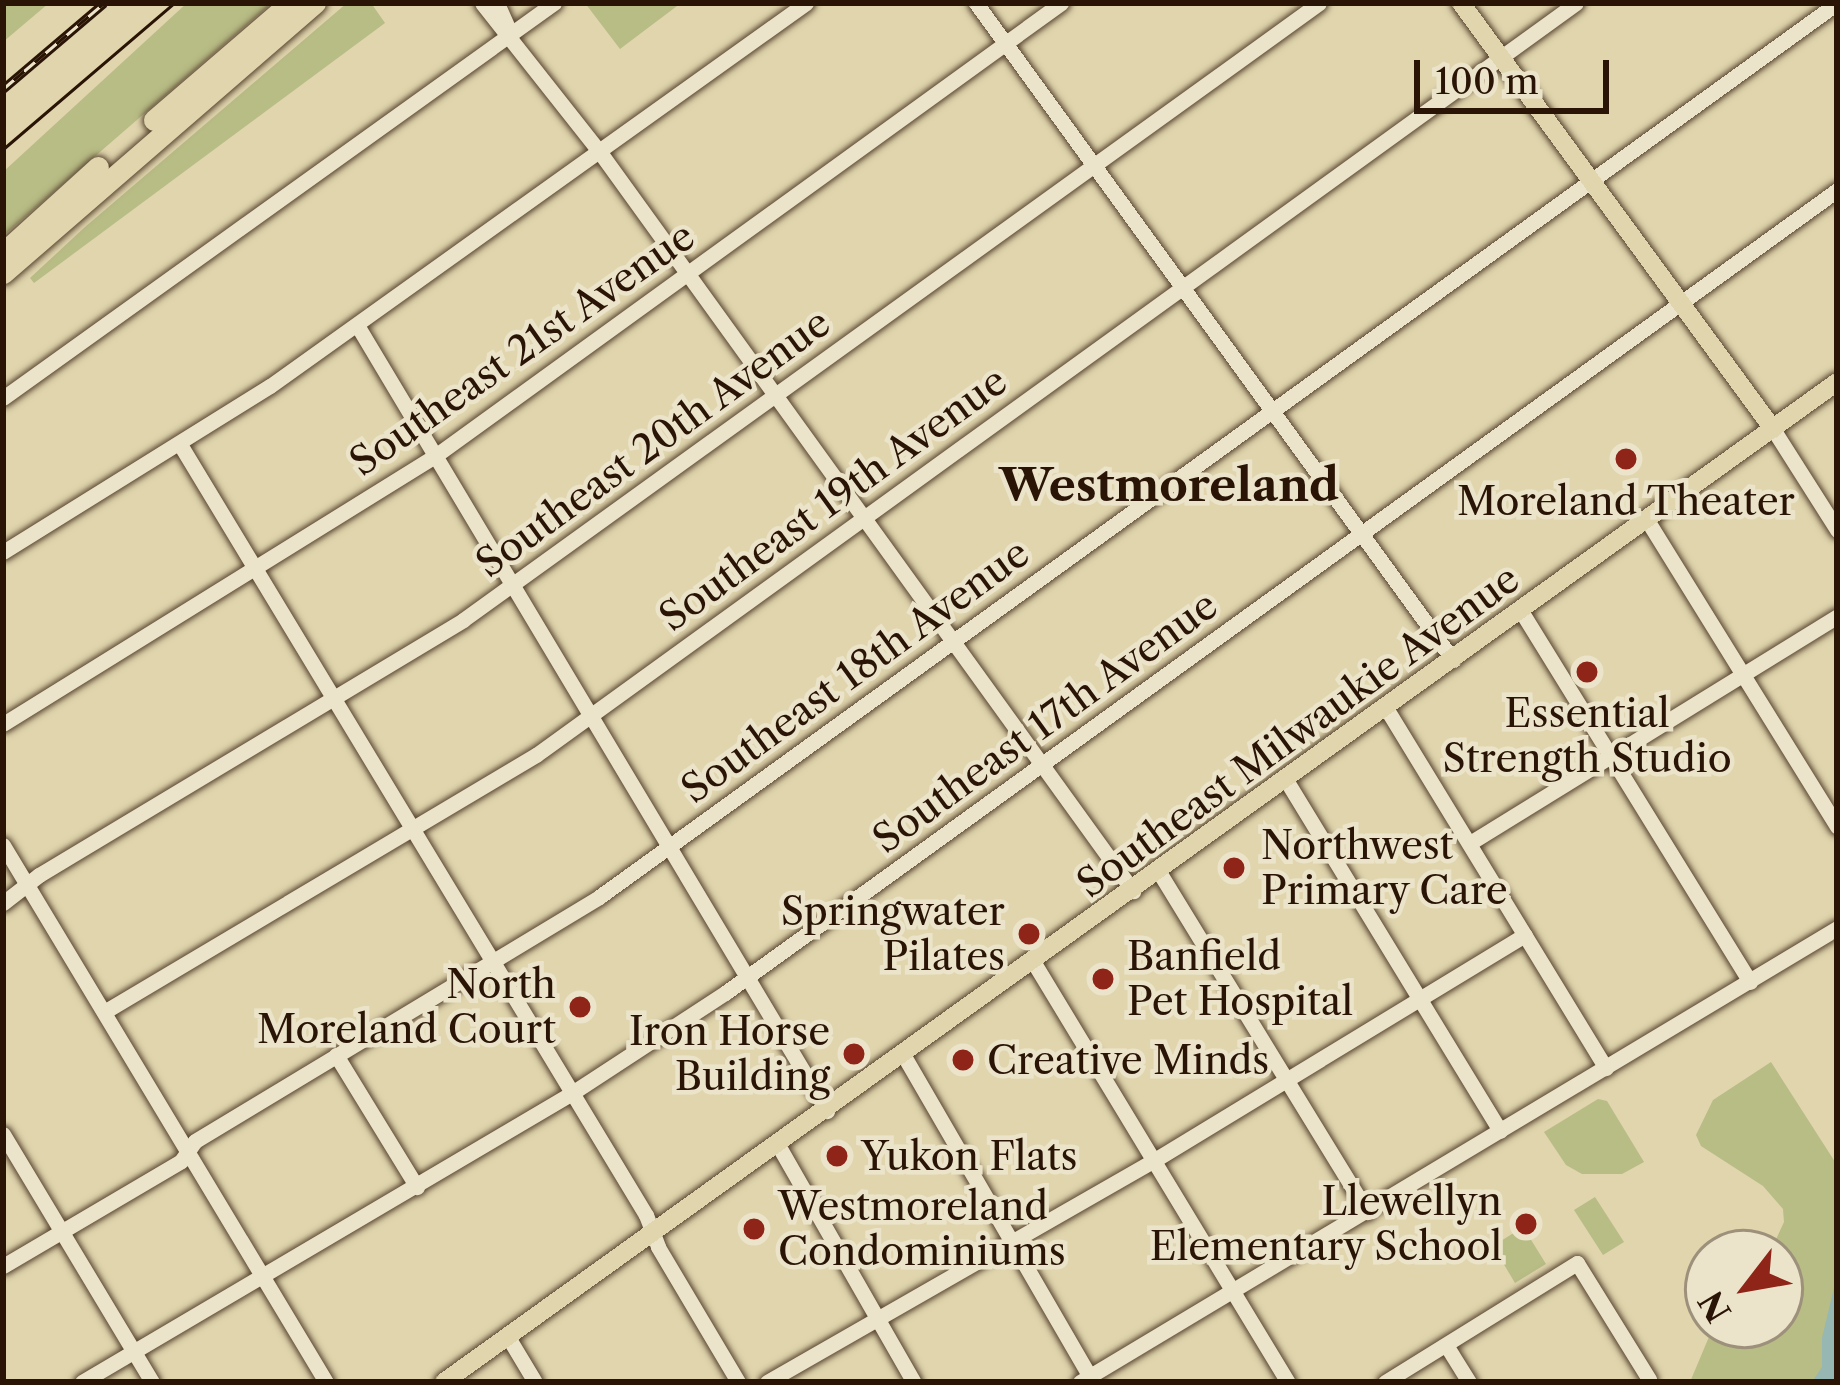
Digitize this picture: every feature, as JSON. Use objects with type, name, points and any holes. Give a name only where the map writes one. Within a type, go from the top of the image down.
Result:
[{"type":"highway","points":[[3,253],[290,3]]},
{"type":"highway","points":[[3,273],[316,3]]},
{"type":"main road","points":[[1461,3],[1773,429]]},
{"type":"main road","name":"Southeast Milwaukie Avenue","points":[[444,1382],[1034,963],[1837,382]]},
{"type":"street","points":[[482,3],[495,26],[511,35]]},
{"type":"street","points":[[497,3],[511,35],[1133,891]]},
{"type":"street","points":[[3,398],[554,3]]},
{"type":"street","points":[[3,551],[181,446],[806,3]]},
{"type":"street","points":[[976,3],[1453,660]]},
{"type":"street","name":"Southeast 21st Avenue","points":[[3,724],[256,572],[435,456],[1061,3]]},
{"type":"street","name":"Southeast 20th Avenue","points":[[3,903],[331,697],[414,651],[512,584],[1319,3]]},
{"type":"street","name":"Southeast 19th Avenue","points":[[104,1012],[516,768],[1576,3]]},
{"type":"street","name":"Southeast 18th Avenue","points":[[3,1266],[182,1161],[194,1141],[599,897],[1837,3]]},
{"type":"street","name":"Southeast 17th Avenue","points":[[82,1382],[572,1093],[748,977],[1837,190]]},
{"type":"street","points":[[357,325],[827,1111]]},
{"type":"street","points":[[1773,429],[1837,530]]},
{"type":"street","points":[[181,446],[572,1093],[738,1382]]},
{"type":"street","points":[[1647,520],[1837,827]]},
{"type":"street","points":[[1520,611],[1750,982]]},
{"type":"street","points":[[1470,843],[1837,616]]},
{"type":"street","points":[[1386,708],[1606,1068]]},
{"type":"street","points":[[1286,780],[1500,1131]]},
{"type":"street","points":[[3,845],[326,1382]]},
{"type":"street","points":[[1159,872],[1367,1212]]},
{"type":"street","points":[[904,1056],[1088,1380],[1837,928]]},
{"type":"street","points":[[767,1382],[1014,1243],[1525,935]]},
{"type":"street","points":[[1034,963],[1288,1382]]},
{"type":"street","points":[[336,1054],[417,1186]]},
{"type":"street","points":[[3,1135],[152,1382]]},
{"type":"street","points":[[778,1145],[914,1382]]},
{"type":"street","points":[[1385,1382],[1577,1263],[1649,1378]]},
{"type":"street","points":[[508,1337],[535,1382]]},
{"type":"street","points":[[1446,1345],[1469,1382]]},
{"type":"green space","points":[[3,3],[49,3],[3,42]]},
{"type":"green space","points":[[187,3],[272,3],[3,236],[3,172]]},
{"type":"green space","points":[[347,3],[371,3],[385,23],[34,283],[30,278],[85,227]]},
{"type":"green space","points":[[585,3],[661,5],[681,3],[620,49]]},
{"type":"green space","points":[[1771,1062],[1837,1165],[1837,1382],[1690,1382],[1704,1349],[1804,1349],[1804,1229],[1781,1229],[1783,1209],[1763,1186],[1701,1146],[1696,1135],[1713,1100]]},
{"type":"green space","points":[[1598,1099],[1607,1101],[1644,1162],[1622,1174],[1582,1174],[1566,1165],[1544,1132]]},
{"type":"green space","points":[[1595,1197],[1624,1242],[1603,1255],[1574,1210]]},
{"type":"green space","points":[[1523,1227],[1546,1264],[1515,1283],[1493,1246]]},
{"type":"water","points":[[1837,1275],[1837,1382],[1812,1382],[1822,1367],[1822,1338]]},
{"type":"tram line","points":[[3,149],[174,3]]},
{"type":"railway","points":[[3,89],[104,3]]},
{"type":"place","name":"Moreland Theater","points":[[1626,459]]},
{"type":"place","name":"Essential Strength Studio","points":[[1587,672]]},
{"type":"place","name":"Northwest Primary Care","points":[[1234,868]]},
{"type":"place","name":"Springwater Pilates","points":[[1029,934]]},
{"type":"place","name":"Banfield Pet Hospital","points":[[1103,979]]},
{"type":"place","name":"North Moreland Court","points":[[580,1007]]},
{"type":"place","name":"Iron Horse Building","points":[[854,1054]]},
{"type":"place","name":"Creative Minds","points":[[963,1060]]},
{"type":"place","name":"Yukon Flats","points":[[837,1156]]},
{"type":"place","name":"Llewellyn Elementary School","points":[[1526,1224]]},
{"type":"place","name":"Westmoreland Condominiums","points":[[754,1229]]},
{"type":"district","name":"Westmoreland","points":[[1169,486]]}]
